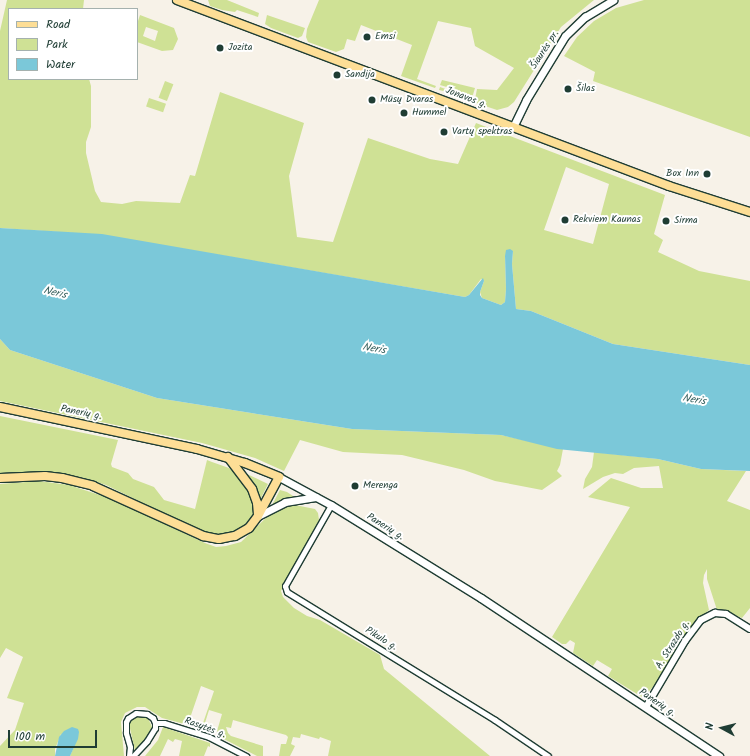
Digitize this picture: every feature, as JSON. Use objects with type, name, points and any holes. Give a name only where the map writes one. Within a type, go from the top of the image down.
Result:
[{"type":"main road","name":"Jonavos g.","points":[[177,0],[676,188],[750,212]]},
{"type":"main road","name":"Šiaurės pr.","points":[[514,127],[526,100],[565,36],[585,17],[613,0]]},
{"type":"main road","name":"Panerių g.","points":[[0,407],[138,435],[228,457],[279,477],[331,505],[481,598],[719,756]]},
{"type":"main road","points":[[228,457],[252,489],[257,503],[258,516]]},
{"type":"main road","points":[[0,478],[45,476],[88,484],[203,536],[229,538],[248,528],[258,516],[279,477]]},
{"type":"main road","points":[[258,516],[285,502],[317,497]]},
{"type":"street","name":"Pikulo g.","points":[[331,505],[285,586],[287,592],[489,716],[548,756]]},
{"type":"street","name":"A. Strazdo g.","points":[[646,707],[685,641],[701,620],[715,613],[726,614],[750,629]]},
{"type":"street","points":[[129,756],[130,747],[126,728],[128,718],[141,712],[148,714],[155,723],[153,733],[133,756]]},
{"type":"street","name":"Rasytės g.","points":[[155,723],[164,723],[209,737],[246,756]]},
{"type":"green space","points":[[7,0],[84,0],[83,8],[8,8],[8,80],[89,80],[91,86],[91,127],[86,142],[86,153],[95,191],[101,202],[122,204],[136,201],[180,203],[190,175],[195,176],[220,92],[304,123],[289,176],[297,237],[333,242],[368,138],[430,159],[458,164],[476,123],[665,195],[654,234],[663,240],[658,252],[699,271],[750,281],[750,365],[613,344],[531,311],[516,309],[512,264],[513,251],[505,256],[505,302],[501,305],[482,298],[480,292],[484,281],[481,279],[469,295],[465,297],[102,235],[0,228],[0,31]],"holes":[[[566,167],[609,184],[593,244],[544,230]]]},
{"type":"green space","points":[[208,0],[227,0],[259,13],[258,17],[237,10],[235,12],[210,6]]},
{"type":"green space","points":[[319,0],[594,0],[561,27],[514,102],[508,107],[497,110],[467,100],[468,97],[439,90],[440,87],[451,91],[450,88],[440,85],[442,80],[475,88],[472,98],[475,99],[477,89],[497,90],[514,68],[475,46],[471,28],[438,21],[417,79],[436,86],[435,88],[401,76],[412,45],[361,25],[355,41],[347,39],[344,49],[336,52],[308,42],[306,37],[307,29]]},
{"type":"green space","points":[[644,0],[750,0],[750,137],[593,81],[595,72],[564,56],[577,37],[594,21],[616,8]]},
{"type":"green space","points":[[140,15],[174,28],[178,39],[173,50],[162,51],[138,42],[138,21]],"holes":[[[146,27],[158,31],[155,41],[143,36]]]},
{"type":"green space","points":[[267,15],[305,28],[302,36],[298,38],[271,28],[265,24]]},
{"type":"green space","points":[[165,81],[173,84],[167,101],[159,98]]},
{"type":"green space","points":[[149,98],[166,104],[163,112],[146,107]]},
{"type":"green space","points":[[0,339],[10,350],[157,398],[352,429],[501,435],[563,449],[560,465],[557,471],[562,476],[542,490],[495,481],[464,470],[402,455],[343,452],[300,440],[284,471],[255,458],[202,443],[0,401]]},
{"type":"green space","points":[[0,416],[118,440],[111,464],[112,467],[128,473],[133,479],[154,487],[164,500],[195,509],[207,460],[229,468],[239,476],[249,488],[254,507],[253,515],[242,528],[231,534],[220,536],[204,533],[106,485],[84,478],[45,472],[0,473]]},
{"type":"green space","points":[[594,452],[658,459],[701,469],[746,471],[727,501],[750,510],[750,608],[742,618],[725,611],[717,610],[707,579],[707,569],[704,575],[703,583],[709,610],[694,623],[656,683],[646,695],[642,697],[608,676],[612,669],[597,660],[593,666],[573,653],[575,643],[570,640],[566,644],[562,644],[552,637],[630,507],[588,497],[611,478],[641,488],[663,488],[659,466],[634,468],[623,474],[615,473],[603,477],[583,489],[585,479],[592,467]]},
{"type":"green space","points":[[245,473],[268,484],[259,502]]},
{"type":"green space","points":[[39,481],[69,485],[112,499],[216,547],[241,542],[274,510],[285,506],[295,505],[315,509],[318,513],[319,520],[281,591],[283,597],[294,608],[307,616],[320,620],[380,655],[384,669],[490,756],[328,756],[331,741],[320,737],[319,739],[301,734],[300,738],[293,737],[291,744],[295,746],[290,756],[279,756],[281,744],[286,744],[288,737],[286,735],[233,720],[231,728],[226,727],[228,733],[231,736],[263,746],[263,756],[257,756],[218,736],[217,731],[222,714],[209,710],[204,726],[208,728],[206,732],[198,729],[199,725],[202,726],[214,691],[201,686],[189,721],[193,723],[192,726],[162,718],[145,707],[137,707],[125,713],[121,722],[124,756],[70,756],[74,747],[61,734],[55,749],[55,756],[0,756],[0,746],[15,730],[24,703],[7,698],[23,657],[6,648],[0,658],[0,484]]},
{"type":"green space","points":[[280,490],[287,492],[296,498],[272,505]]},
{"type":"green space","points":[[137,715],[144,715],[148,718],[152,727],[145,741],[135,751],[129,724],[132,718]]},
{"type":"green space","points":[[163,727],[210,743],[210,747],[208,746],[204,756],[179,756],[182,741],[175,739],[173,742],[168,739],[160,756],[145,756],[158,740]]},
{"type":"water","name":"Neris","points":[[0,228],[102,234],[465,297],[469,295],[483,278],[484,281],[480,292],[482,298],[501,305],[505,302],[505,256],[506,250],[510,249],[513,251],[512,264],[516,309],[531,311],[613,344],[750,365],[750,471],[701,469],[658,459],[557,449],[501,435],[352,429],[157,398],[10,350],[0,339]]},
{"type":"water","points":[[72,727],[78,729],[79,732],[78,739],[70,756],[55,756],[59,737],[64,731]]},
{"type":"place","name":"Emsi","points":[[367,37]]},
{"type":"place","name":"Jozita","points":[[220,48]]},
{"type":"place","name":"Sandija","points":[[337,75]]},
{"type":"place","name":"Šilas","points":[[568,89]]},
{"type":"place","name":"Mūsų Dvaras","points":[[372,100]]},
{"type":"place","name":"Hummel","points":[[404,113]]},
{"type":"place","name":"Vartų spektras","points":[[444,132]]},
{"type":"place","name":"Box Inn","points":[[707,174]]},
{"type":"place","name":"Rekviem Kaunas","points":[[565,220]]},
{"type":"place","name":"Sirma","points":[[666,221]]},
{"type":"place","name":"Merenga","points":[[355,486]]}]
